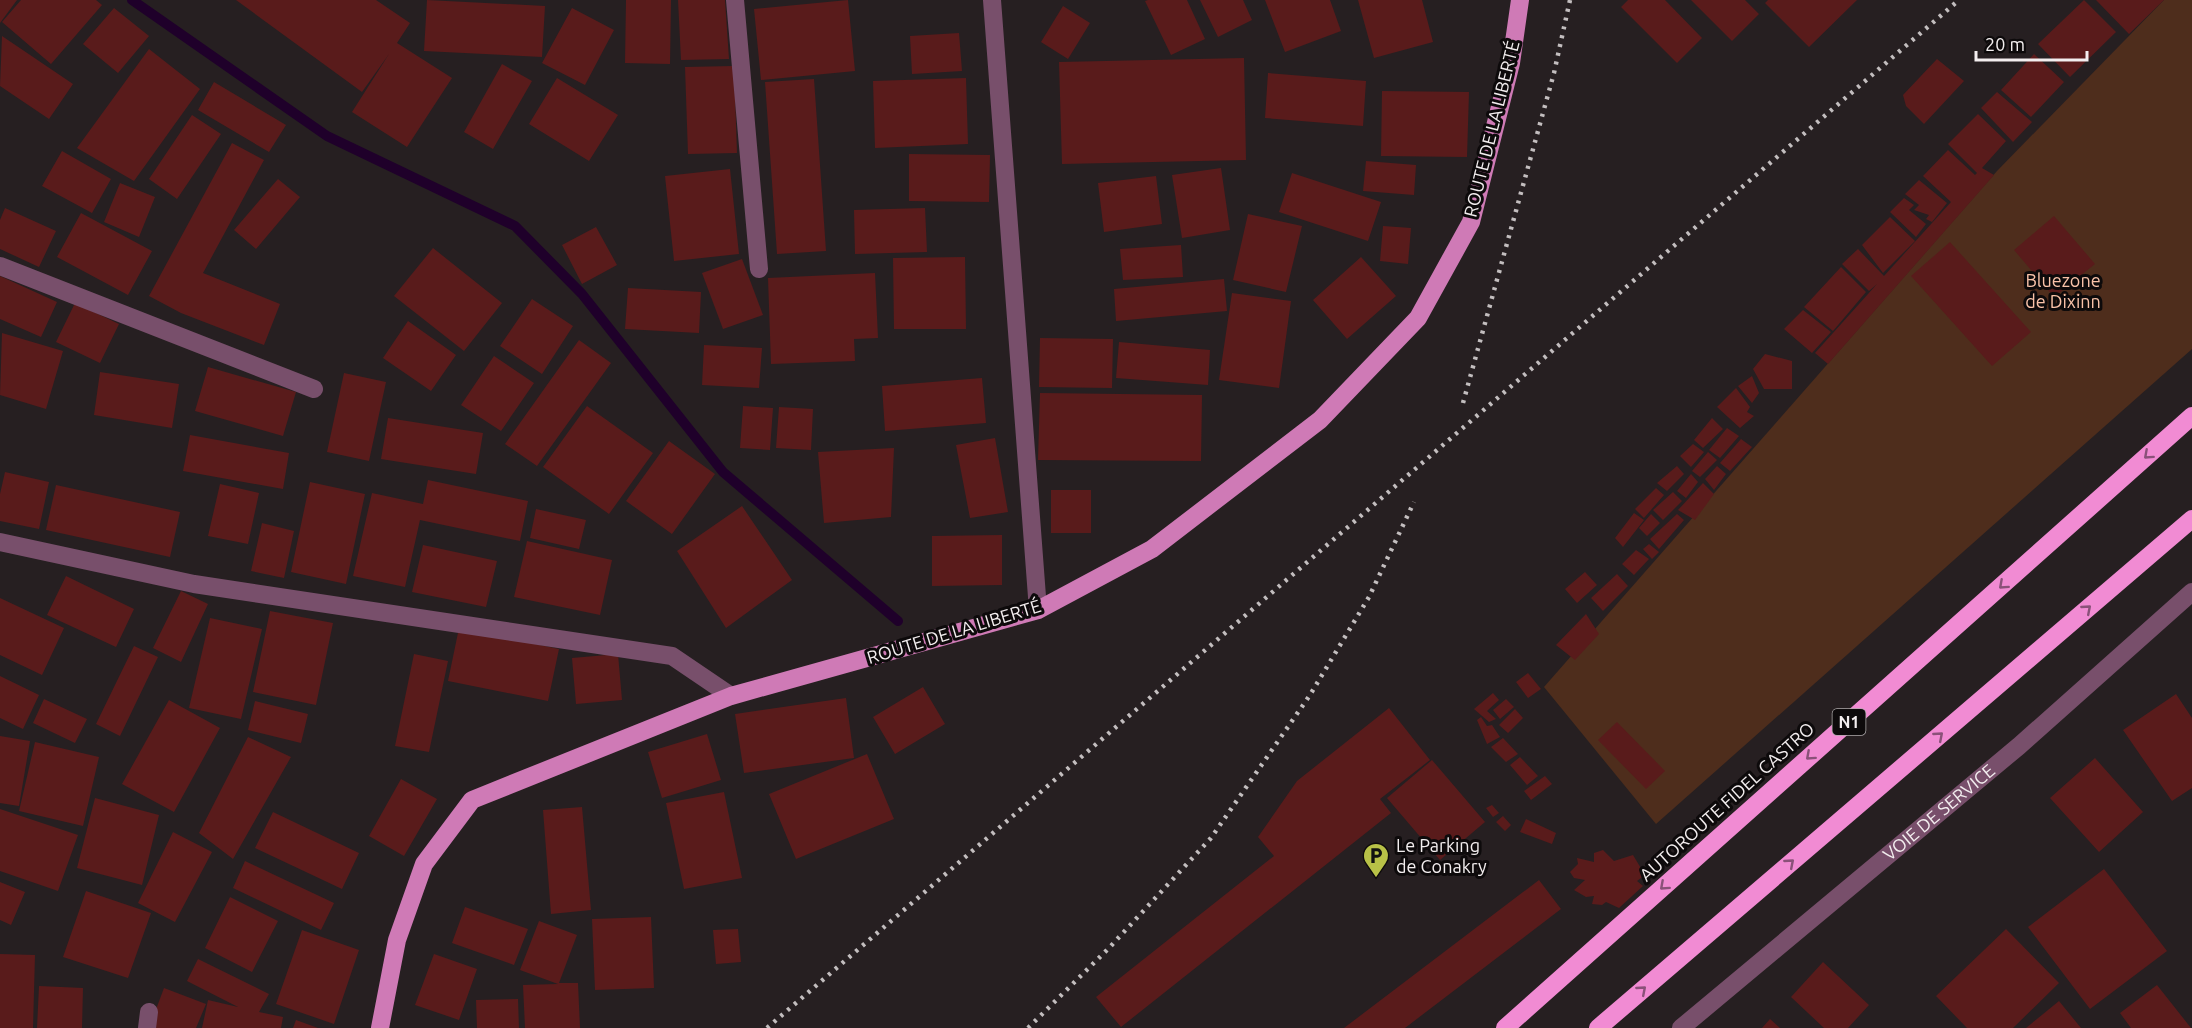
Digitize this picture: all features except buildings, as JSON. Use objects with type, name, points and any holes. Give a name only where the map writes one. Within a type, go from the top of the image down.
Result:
[{"type":"highway","name":"AUTOROUTE FIDEL CASTRO","points":[[1505,1028],[2192,416]]},
{"type":"highway","points":[[1598,1028],[2192,519]]},
{"type":"main road","name":"ROUTE DE LA LIBERTÉ","points":[[380,1028],[397,940],[424,864],[472,800],[731,696],[1038,610],[1152,549],[1311,427],[1418,318],[1471,222],[1511,63],[1520,0]]},
{"type":"street","points":[[735,0],[759,269]]},
{"type":"street","points":[[992,0],[1038,610]]},
{"type":"street","points":[[0,266],[314,390]]},
{"type":"street","points":[[0,542],[194,584],[672,656],[731,696]]},
{"type":"street","name":"VOIE DE SERVICE","points":[[1681,1028],[2019,746],[2192,592]]},
{"type":"green space","name":"Bluezone de Dixinn","points":[[2164,0],[2192,0],[2192,349],[1656,824],[1544,687],[1997,171]]},
{"type":"waterway","points":[[132,0],[327,136],[515,226],[582,294],[723,472],[898,621]]},
{"type":"railway","points":[[1463,403],[1554,73],[1570,0]]},
{"type":"railway","points":[[767,1028],[1959,0]]},
{"type":"railway","points":[[1028,1028],[1109,948],[1211,838],[1310,695],[1369,597],[1414,502]]},
{"type":"place","name":"Le Parking de Conakry","points":[[1376,879]]}]
